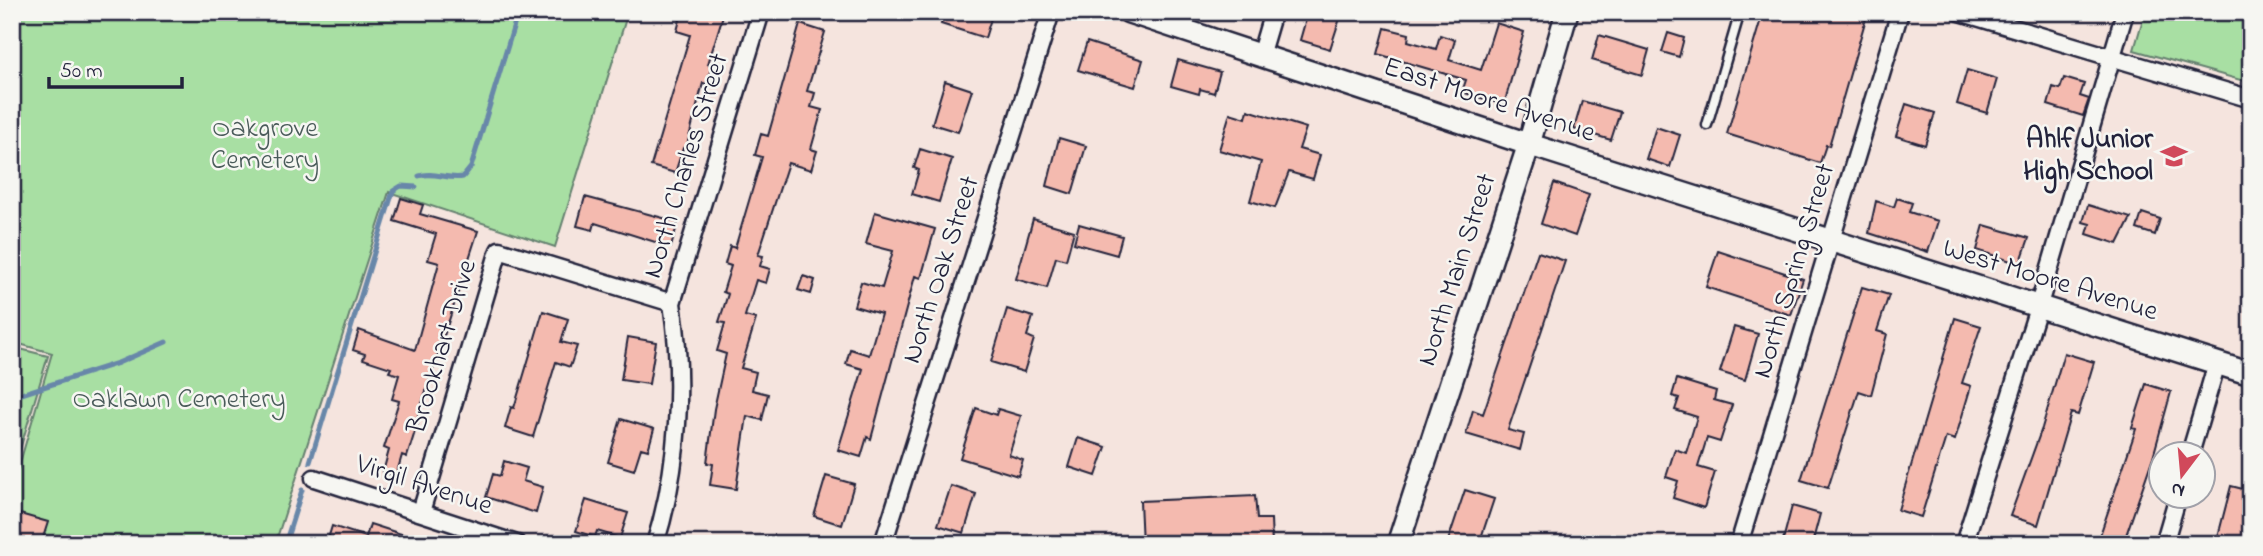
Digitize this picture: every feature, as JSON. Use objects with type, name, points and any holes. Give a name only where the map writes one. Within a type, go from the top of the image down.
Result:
[{"type":"street","name":"North Charles Street","points":[[655,544],[668,487],[676,430],[678,338],[672,303],[761,12]]},
{"type":"street","name":"North Oak Street","points":[[883,544],[1051,12]]},
{"type":"street","name":"East Moore Avenue","points":[[1129,12],[1832,242]]},
{"type":"street","points":[[1260,56],[1273,12]]},
{"type":"street","name":"North Main Street","points":[[1398,544],[1529,144],[1567,12]]},
{"type":"street","name":"North Spring Street","points":[[1739,544],[1900,12]]},
{"type":"street","points":[[1960,12],[2251,99]]},
{"type":"street","points":[[1964,544],[2038,308],[2125,12]]},
{"type":"street","name":"West Moore Avenue","points":[[1832,242],[2251,374]]},
{"type":"street","name":"Brookhart Drive","points":[[421,512],[499,250],[672,303]]},
{"type":"street","points":[[2194,440],[2217,363]]},
{"type":"street","name":"Virgil Avenue","points":[[314,478],[517,544]]},
{"type":"street","points":[[2164,544],[2174,510]]},
{"type":"lane","points":[[1707,125],[1740,12]]},
{"type":"green space","name":"Oakgrove Cemetery","points":[[12,12],[628,12],[555,247],[389,192],[275,544],[12,544],[12,490],[52,353],[12,342]]},
{"type":"green space","points":[[2145,12],[2251,12],[2251,83],[2134,50]]},
{"type":"green space","points":[[12,347],[48,356],[12,476]]},
{"type":"building","points":[[682,12],[724,12],[708,64],[712,65],[707,84],[703,83],[686,149],[683,148],[675,173],[651,166],[690,35],[677,31]]},
{"type":"building","points":[[945,12],[993,12],[985,38],[941,24]]},
{"type":"building","points":[[1308,12],[1342,12],[1330,49],[1300,40]]},
{"type":"building","points":[[1763,12],[1867,15],[1829,146],[1826,145],[1820,163],[1727,134]]},
{"type":"building","points":[[1496,23],[1524,32],[1504,105],[1462,92],[1466,80],[1378,54],[1385,28],[1409,34],[1408,41],[1436,49],[1440,35],[1455,40],[1449,60],[1481,70]]},
{"type":"building","points":[[800,24],[825,32],[807,91],[815,93],[811,107],[822,110],[811,149],[817,151],[811,170],[788,163],[758,255],[763,256],[760,266],[770,269],[766,283],[756,280],[745,316],[756,319],[741,368],[756,372],[752,390],[768,394],[762,420],[747,416],[736,489],[710,485],[713,464],[707,463],[714,409],[726,354],[717,351],[725,323],[719,322],[728,294],[723,292],[731,266],[725,264],[730,246],[735,248],[762,157],[755,155],[761,134],[768,136]]},
{"type":"building","points":[[1668,33],[1684,38],[1679,57],[1662,52]]},
{"type":"building","points":[[1599,35],[1649,50],[1642,75],[1592,60]]},
{"type":"building","points":[[1087,42],[1143,60],[1135,87],[1078,70]]},
{"type":"building","points":[[1178,60],[1220,72],[1214,93],[1200,89],[1199,94],[1171,86]]},
{"type":"building","points":[[1967,70],[1997,79],[1987,113],[1957,104]]},
{"type":"building","points":[[2064,78],[2084,84],[2080,96],[2089,99],[2083,116],[2048,105],[2053,87],[2060,89]]},
{"type":"building","points":[[945,81],[972,90],[958,132],[932,124]]},
{"type":"building","points":[[1582,101],[1620,112],[1611,140],[1574,129]]},
{"type":"building","points":[[1906,104],[1935,113],[1925,145],[1896,136]]},
{"type":"building","points":[[1248,110],[1306,128],[1299,149],[1320,155],[1313,179],[1289,172],[1275,208],[1250,201],[1261,162],[1219,150],[1230,113],[1246,118]]},
{"type":"building","points":[[1656,127],[1680,135],[1670,167],[1646,159]]},
{"type":"building","points":[[1059,138],[1086,146],[1072,194],[1047,186]]},
{"type":"building","points":[[920,149],[952,159],[939,202],[912,194],[919,170],[914,168]]},
{"type":"building","points":[[1554,183],[1589,195],[1575,236],[1541,224]]},
{"type":"building","points":[[585,197],[678,222],[671,247],[595,223],[593,230],[577,226]]},
{"type":"building","points":[[401,198],[423,205],[420,214],[478,231],[407,457],[402,455],[396,476],[383,472],[389,450],[384,448],[399,401],[392,399],[399,375],[389,372],[391,368],[363,359],[365,354],[353,350],[359,330],[415,350],[439,263],[428,260],[436,234],[394,221]]},
{"type":"building","points":[[1897,198],[1912,203],[1909,212],[1938,221],[1928,252],[1869,233],[1876,201],[1894,207]]},
{"type":"building","points":[[2088,205],[2131,218],[2118,244],[2087,234],[2090,224],[2083,222]]},
{"type":"building","points":[[875,212],[935,229],[921,278],[915,276],[871,439],[867,437],[861,457],[838,450],[863,369],[846,364],[850,349],[869,355],[881,314],[854,306],[861,282],[882,288],[893,251],[866,244]]},
{"type":"building","points":[[2142,213],[2160,219],[2155,235],[2137,229]]},
{"type":"building","points":[[1033,219],[1074,231],[1066,260],[1056,257],[1047,288],[1016,279]]},
{"type":"building","points":[[1079,224],[1122,236],[1117,255],[1074,243]]},
{"type":"building","points":[[1984,225],[2029,238],[2020,264],[1977,250]]},
{"type":"building","points":[[1718,251],[1803,279],[1791,315],[1706,287]]},
{"type":"building","points":[[1538,252],[1565,261],[1508,430],[1524,434],[1520,450],[1466,434],[1473,410],[1483,414]]},
{"type":"building","points":[[803,276],[815,280],[811,294],[798,290]]},
{"type":"building","points":[[1862,287],[1889,295],[1877,331],[1887,334],[1871,395],[1859,391],[1828,488],[1801,480]]},
{"type":"building","points":[[1007,309],[1033,317],[1027,336],[1034,339],[1024,372],[991,362]]},
{"type":"building","points":[[543,311],[568,319],[561,342],[577,346],[570,367],[556,362],[533,437],[505,428],[511,407],[514,408]]},
{"type":"building","points":[[1955,318],[1981,326],[1962,383],[1971,386],[1955,440],[1946,437],[1921,517],[1898,510]]},
{"type":"building","points":[[1734,327],[1758,334],[1745,380],[1720,372]]},
{"type":"building","points":[[628,337],[656,342],[649,384],[621,380]]},
{"type":"building","points":[[2064,353],[2094,362],[2078,415],[2071,413],[2038,525],[2010,516],[2042,428]]},
{"type":"building","points":[[1677,379],[1716,391],[1714,400],[1732,405],[1720,442],[1707,438],[1698,467],[1715,472],[1704,508],[1673,498],[1678,481],[1666,477],[1675,449],[1686,453],[1697,417],[1675,410],[1679,398],[1672,396]]},
{"type":"building","points":[[2146,384],[2171,392],[2158,440],[2148,440],[2148,472],[2123,544],[2097,544],[2136,429],[2132,428]]},
{"type":"building","points":[[976,408],[996,415],[998,409],[1021,416],[1009,455],[1023,460],[1018,476],[960,458]]},
{"type":"building","points":[[621,419],[654,429],[648,450],[641,448],[634,470],[608,462]]},
{"type":"building","points":[[1078,438],[1106,447],[1096,476],[1069,467]]},
{"type":"building","points":[[504,461],[527,468],[523,481],[543,487],[536,513],[486,497],[493,474],[500,476]]},
{"type":"building","points":[[826,476],[854,484],[842,525],[814,516]]},
{"type":"building","points":[[951,486],[976,494],[964,533],[938,525]]},
{"type":"building","points":[[2231,486],[2251,491],[2251,511],[2243,544],[2216,544]]},
{"type":"building","points":[[1465,490],[1494,499],[1479,544],[1447,544]]},
{"type":"building","points":[[1255,496],[1257,519],[1271,519],[1272,544],[1142,544],[1140,501]]},
{"type":"building","points":[[586,500],[628,513],[620,538],[597,531],[595,537],[576,531]]},
{"type":"building","points":[[1792,506],[1820,514],[1812,544],[1782,544]]},
{"type":"building","points":[[20,514],[48,522],[41,544],[12,544]]},
{"type":"building","points":[[370,524],[423,541],[422,544],[341,544],[328,539],[332,526],[366,537]]},
{"type":"waterway","points":[[419,176],[430,174],[463,177],[471,167],[518,12]]},
{"type":"waterway","points":[[310,462],[393,191],[401,186],[416,187]]},
{"type":"waterway","points":[[12,397],[118,363],[166,342]]},
{"type":"waterway","points":[[285,544],[302,490]]},
{"type":"place","name":"Ahlf Junior High School","points":[[2174,156]]},
{"type":"park label","name":"Oaklawn Cemetery","points":[[179,400]]}]
